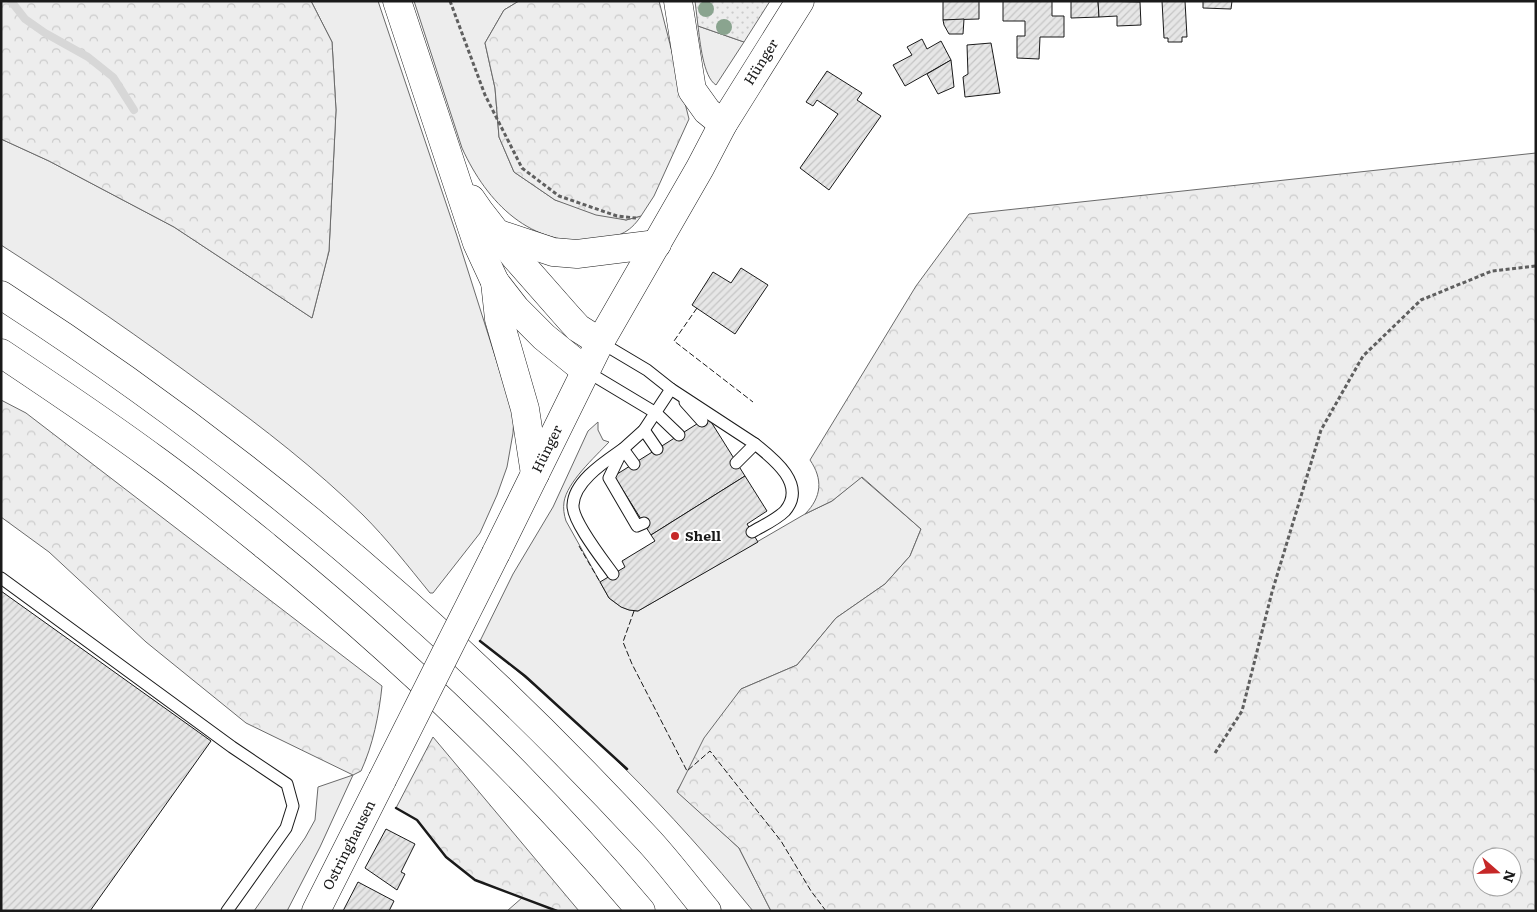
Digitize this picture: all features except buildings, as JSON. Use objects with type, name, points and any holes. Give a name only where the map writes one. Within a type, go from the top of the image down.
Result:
[{"type":"main road","points":[[397,1],[477,243],[496,282],[516,309],[544,337],[586,371]]},
{"type":"main road","points":[[678,1],[692,90],[707,112],[723,124]]},
{"type":"main road","name":"Hünger","points":[[382,780],[600,342],[723,124],[800,1]]},
{"type":"main road","points":[[450,163],[480,212],[496,233],[578,328],[600,342]]},
{"type":"main road","points":[[496,233],[553,252],[577,254],[663,233]]},
{"type":"main road","points":[[496,282],[499,319],[525,409],[535,474]]},
{"type":"main road","points":[[1,295],[106,364],[259,479],[361,562],[455,647],[541,730],[651,843],[707,911]]},
{"type":"main road","points":[[1,353],[155,459],[334,602],[434,693],[523,781],[605,869],[641,911]]},
{"type":"main road","name":"Ostringhausen","points":[[316,911],[382,780]]},
{"type":"lane","points":[[600,342],[647,370],[674,391],[755,444],[784,471],[791,482],[792,495],[784,511],[777,518],[752,532]]},
{"type":"lane","points":[[586,371],[656,413],[680,436]]},
{"type":"lane","points":[[613,574],[575,518],[573,505],[575,496],[594,470],[623,449],[644,430],[674,391]]},
{"type":"lane","points":[[674,391],[702,422]]},
{"type":"lane","points":[[644,430],[657,449]]},
{"type":"lane","points":[[736,463],[755,444]]},
{"type":"lane","points":[[623,449],[634,464]]},
{"type":"lane","points":[[623,449],[609,478],[637,526],[644,523]]},
{"type":"lane","points":[[1,578],[232,747],[287,784],[293,806],[286,828],[227,911]]},
{"type":"path","points":[[450,1],[485,95],[522,168],[559,196],[663,233]]},
{"type":"path","points":[[1214,753],[1242,710],[1272,592],[1321,430],[1362,356],[1421,300],[1492,271],[1536,266]]},
{"type":"green space","points":[[1,1],[311,1],[332,42],[336,110],[329,251],[312,318],[174,227],[49,161],[1,139]]},
{"type":"green space","points":[[311,1],[378,1],[457,236],[514,416],[507,467],[480,533],[433,593],[430,593],[363,515],[289,449],[159,352],[1,245],[1,139],[49,161],[174,227],[312,318],[329,251],[336,110],[332,42]]},
{"type":"green space","points":[[414,1],[519,1],[504,10],[485,43],[495,88],[499,137],[514,172],[555,200],[626,220],[641,216],[632,227],[622,234],[610,238],[573,241],[551,237],[532,229],[514,218],[498,203],[484,187],[462,148]]},
{"type":"green space","points":[[519,1],[659,1],[689,119],[654,196],[641,216],[626,220],[596,215],[555,200],[514,172],[499,137],[495,88],[485,43],[504,10]]},
{"type":"green space","points":[[695,1],[770,1],[744,42],[698,26]]},
{"type":"green space","points":[[698,26],[744,42],[716,85],[708,75],[705,67]]},
{"type":"green space","points":[[1536,153],[1536,911],[771,911],[739,848],[677,792],[704,738],[741,689],[797,665],[836,618],[885,584],[910,556],[921,529],[862,477],[832,501],[805,514],[815,501],[819,488],[817,474],[810,460],[916,286],[969,214]]},
{"type":"green space","points":[[1,400],[26,413],[382,686],[375,730],[361,771],[353,775],[246,723],[146,642],[49,552],[1,517]]},
{"type":"green space","points":[[598,422],[598,430],[603,440],[609,442],[582,470],[570,486],[564,502],[564,514],[566,521],[609,598],[626,609],[638,611],[805,514],[832,501],[861,477],[921,529],[910,556],[885,584],[836,618],[797,665],[741,689],[677,791],[739,848],[771,911],[753,911],[690,837],[624,768],[555,703],[480,641],[513,574],[553,507],[588,431]]},
{"type":"green space","points":[[433,737],[579,911],[557,911],[475,880],[446,857],[417,820],[396,808]]},
{"type":"green space","points":[[353,775],[320,847],[287,911],[254,911],[305,838],[315,820],[318,787]]},
{"type":"green space","points":[[523,897],[557,911],[507,911]]},
{"type":"waterway","points":[[11,1],[25,19],[45,33],[88,57],[113,77],[134,110]]},
{"type":"fence","points":[[697,308],[674,341],[753,402]]},
{"type":"fence","points":[[579,546],[600,582]]},
{"type":"fence","points":[[634,611],[623,642],[632,664],[687,771],[710,751],[781,841],[811,891],[826,911]]},
{"type":"wall","points":[[480,641],[525,676],[627,769]]},
{"type":"wall","points":[[396,808],[417,820],[446,857],[475,880],[557,911]]},
{"type":"place","name":"Shell","points":[[675,536]]}]
